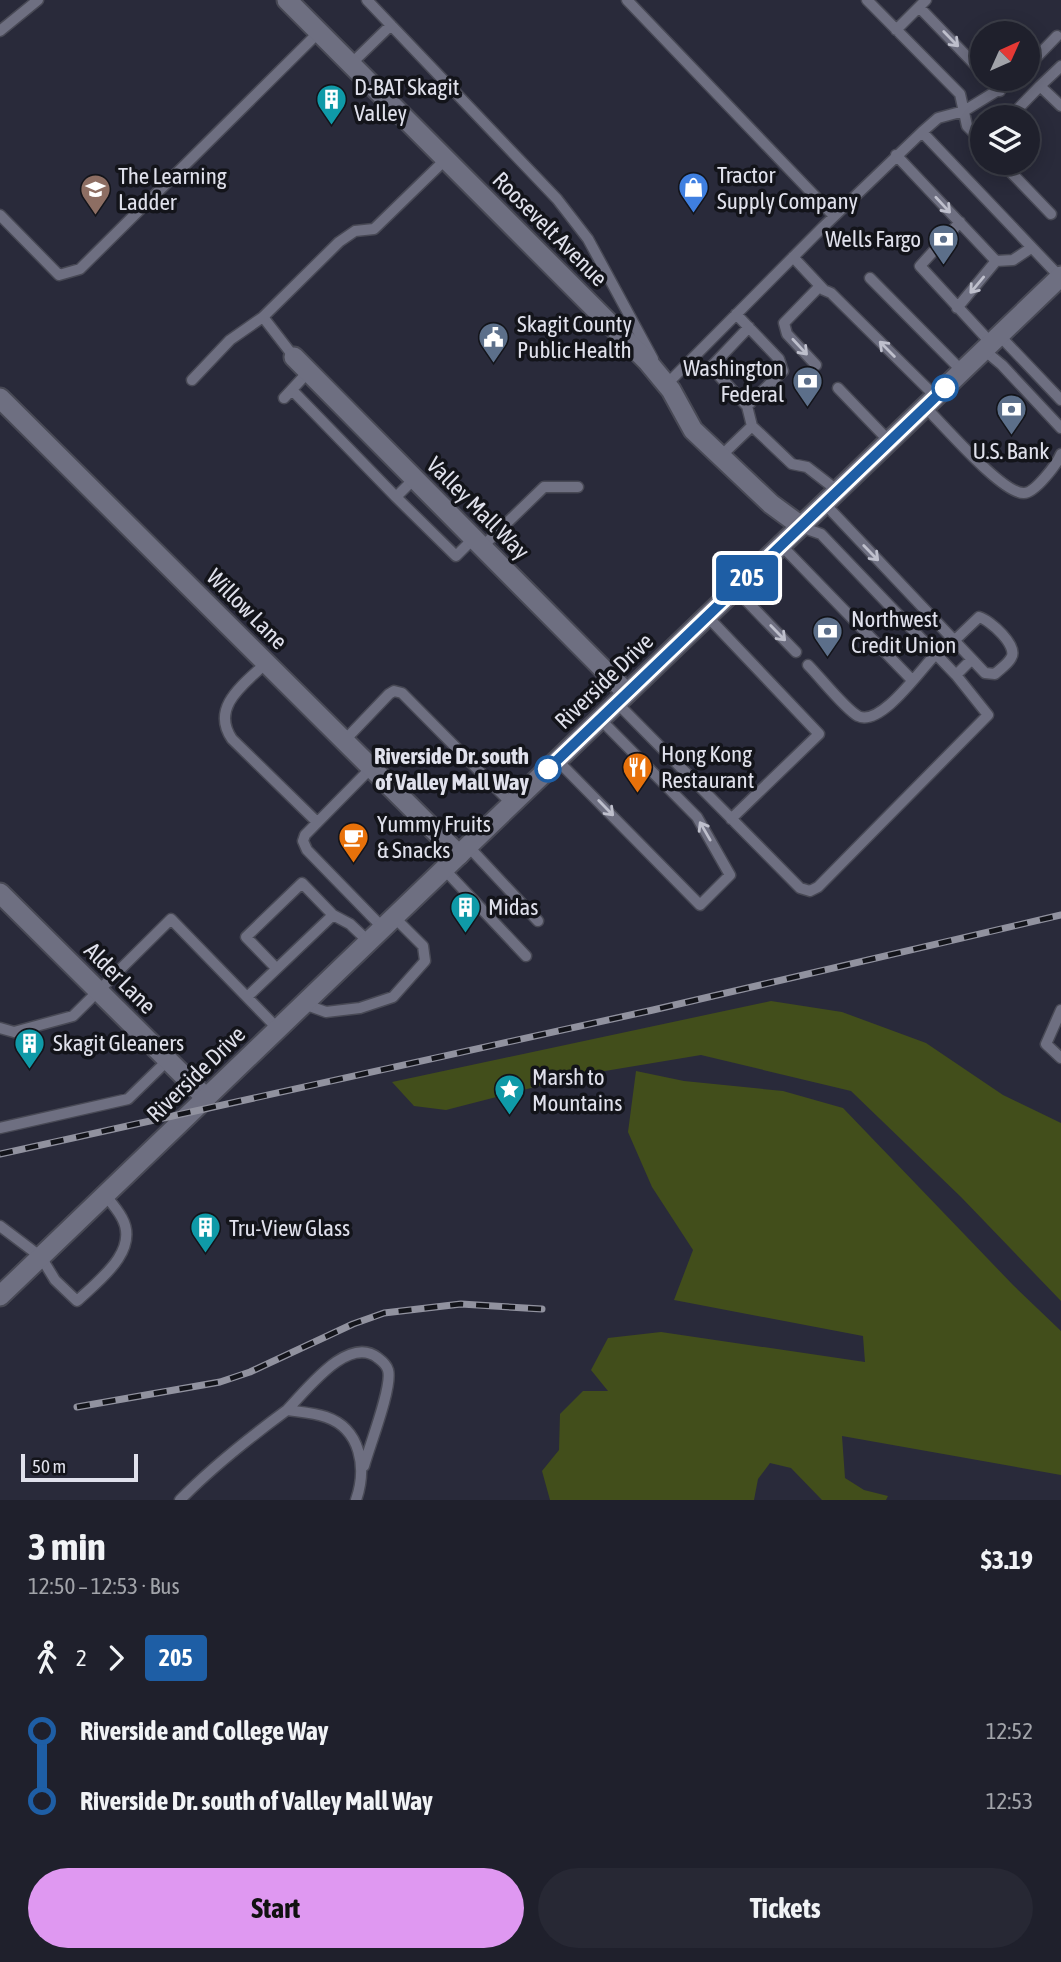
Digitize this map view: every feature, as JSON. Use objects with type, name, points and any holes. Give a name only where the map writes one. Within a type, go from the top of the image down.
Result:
[{"type":"street","name":"Roosevelt Avenue","points":[[287,0],[647,361],[667,384],[693,430],[771,505],[800,526]]},
{"type":"street","name":"Riverside Drive","points":[[0,1296],[1060,277]]},
{"type":"street","name":"Valley Mall Way","points":[[294,357],[478,542],[622,698]]},
{"type":"street","name":"Willow Lane","points":[[0,398],[371,768],[463,851]]},
{"type":"street","name":"Alder Lane","points":[[0,893],[206,1098]]},
{"type":"lane","points":[[0,31],[38,0]]},
{"type":"lane","points":[[367,0],[557,199],[588,239],[667,384],[834,216],[922,132],[938,118],[964,111],[983,98],[1000,91]]},
{"type":"lane","points":[[627,0],[834,216]]},
{"type":"lane","points":[[867,0],[960,94],[970,129]]},
{"type":"lane","points":[[896,30],[923,3],[970,58]]},
{"type":"lane","points":[[351,64],[391,24]]},
{"type":"lane","points":[[0,215],[59,275],[80,269],[318,32]]},
{"type":"lane","points":[[1040,54],[1057,36]]},
{"type":"lane","points":[[1061,66],[1040,86],[1061,106]]},
{"type":"lane","points":[[1022,105],[1035,91]]},
{"type":"lane","points":[[922,132],[1060,277]]},
{"type":"lane","points":[[897,155],[996,261]]},
{"type":"lane","points":[[192,380],[230,340],[263,317],[339,242],[355,231],[374,229],[446,159]]},
{"type":"lane","points":[[1014,175],[1051,214]]},
{"type":"lane","points":[[960,222],[920,266],[991,343],[1061,400]]},
{"type":"lane","points":[[957,308],[996,261],[1013,260],[1031,248]]},
{"type":"lane","points":[[793,257],[820,286],[831,293],[995,478],[1024,494],[1031,491],[1047,475],[1061,454]]},
{"type":"lane","points":[[870,278],[962,371]]},
{"type":"lane","points":[[816,365],[784,328],[784,323],[820,286]]},
{"type":"lane","points":[[736,314],[779,359],[783,371],[747,406]]},
{"type":"lane","points":[[263,317],[294,357]]},
{"type":"lane","points":[[749,327],[711,367],[747,406],[752,426],[792,464],[807,467],[954,641],[985,674],[995,674],[1011,659],[1012,646],[987,619],[979,617],[954,641]]},
{"type":"lane","points":[[991,343],[1002,365],[1061,428]]},
{"type":"lane","points":[[284,398],[309,372]]},
{"type":"lane","points":[[838,388],[889,441]]},
{"type":"lane","points":[[292,390],[456,556],[478,542],[544,487],[578,487]]},
{"type":"lane","points":[[721,456],[752,426]]},
{"type":"lane","points":[[396,497],[415,478]]},
{"type":"lane","points":[[622,698],[731,819],[800,888],[810,891],[818,887],[988,715],[956,675],[821,534],[800,526]]},
{"type":"lane","points":[[781,545],[912,680]]},
{"type":"lane","points":[[735,589],[796,652]]},
{"type":"lane","points":[[707,616],[819,734],[731,819]]},
{"type":"lane","points":[[808,665],[855,713],[866,718],[873,717],[901,694],[935,655]]},
{"type":"lane","points":[[956,675],[971,660]]},
{"type":"lane","points":[[266,663],[234,695],[225,712],[223,723],[232,739],[317,822]]},
{"type":"lane","points":[[344,741],[389,694],[394,691],[402,693],[512,804]]},
{"type":"lane","points":[[558,760],[700,905],[730,875],[696,817],[600,719]]},
{"type":"lane","points":[[304,1004],[326,1012],[360,1008],[393,997],[425,961],[423,946],[389,923],[304,845],[303,838],[371,768]]},
{"type":"lane","points":[[463,851],[538,921]]},
{"type":"lane","points":[[444,869],[526,956]]},
{"type":"lane","points":[[276,968],[246,937],[302,883],[333,915],[350,924],[369,942]]},
{"type":"lane","points":[[247,997],[333,915]]},
{"type":"lane","points":[[0,1028],[14,1032],[72,1016],[171,919],[278,1029]]},
{"type":"lane","points":[[1061,1010],[1046,1044],[1061,1058]]},
{"type":"lane","points":[[0,1128],[128,1099],[168,1060]]},
{"type":"lane","points":[[0,1226],[41,1257],[55,1280],[77,1301],[114,1266],[124,1246],[125,1225],[105,1195]]},
{"type":"lane","points":[[180,1500],[240,1444],[287,1410],[332,1364],[361,1351],[373,1354],[389,1371],[388,1387],[356,1500]]},
{"type":"lane","points":[[287,1410],[325,1416],[342,1424],[354,1438],[362,1472]]},
{"type":"green space","points":[[771,1001],[842,1012],[926,1043],[1003,1095],[1061,1123],[1061,1301],[961,1197],[851,1091],[701,1055],[581,1075],[446,1110],[414,1106],[392,1082]]},
{"type":"green space","points":[[636,1071],[684,1081],[783,1091],[843,1108],[1013,1285],[1061,1331],[1061,1475],[842,1436],[845,1478],[864,1490],[888,1496],[886,1500],[822,1500],[791,1468],[770,1463],[758,1479],[754,1500],[550,1500],[542,1471],[559,1450],[560,1414],[583,1391],[608,1391],[591,1370],[608,1338],[661,1332],[865,1362],[863,1336],[674,1300],[693,1250],[652,1187],[628,1132]]},
{"type":"railway","points":[[0,1154],[653,1010],[1061,915]]},
{"type":"railway","points":[[77,1407],[220,1382],[250,1372],[353,1324],[384,1313],[461,1304],[542,1309]]},
{"type":"bus line","name":"205","points":[[548,769],[945,388]]},
{"type":"place","name":"D-BAT Skagit Valley","points":[[331,127]]},
{"type":"place","name":"Tractor Supply Company","points":[[694,215]]},
{"type":"place","name":"The Learning Ladder","points":[[95,216]]},
{"type":"place","name":"Wells Fargo","points":[[944,266]]},
{"type":"place","name":"Skagit County Public Health","points":[[494,364]]},
{"type":"place","name":"Washington Federal","points":[[807,408]]},
{"type":"place","name":"U.S. Bank","points":[[1011,437]]},
{"type":"place","name":"Northwest Credit Union","points":[[828,659]]},
{"type":"place","name":"Riverside Dr. south of Valley Mall Way","points":[[548,769]]},
{"type":"place","name":"Hong Kong Restaurant","points":[[638,794]]},
{"type":"place","name":"Yummy Fruits & Snacks","points":[[354,864]]},
{"type":"place","name":"Midas","points":[[465,934]]},
{"type":"place","name":"Skagit Gleaners","points":[[30,1070]]},
{"type":"place","name":"Marsh to Mountains","points":[[509,1117]]},
{"type":"place","name":"Tru-View Glass","points":[[206,1255]]}]
